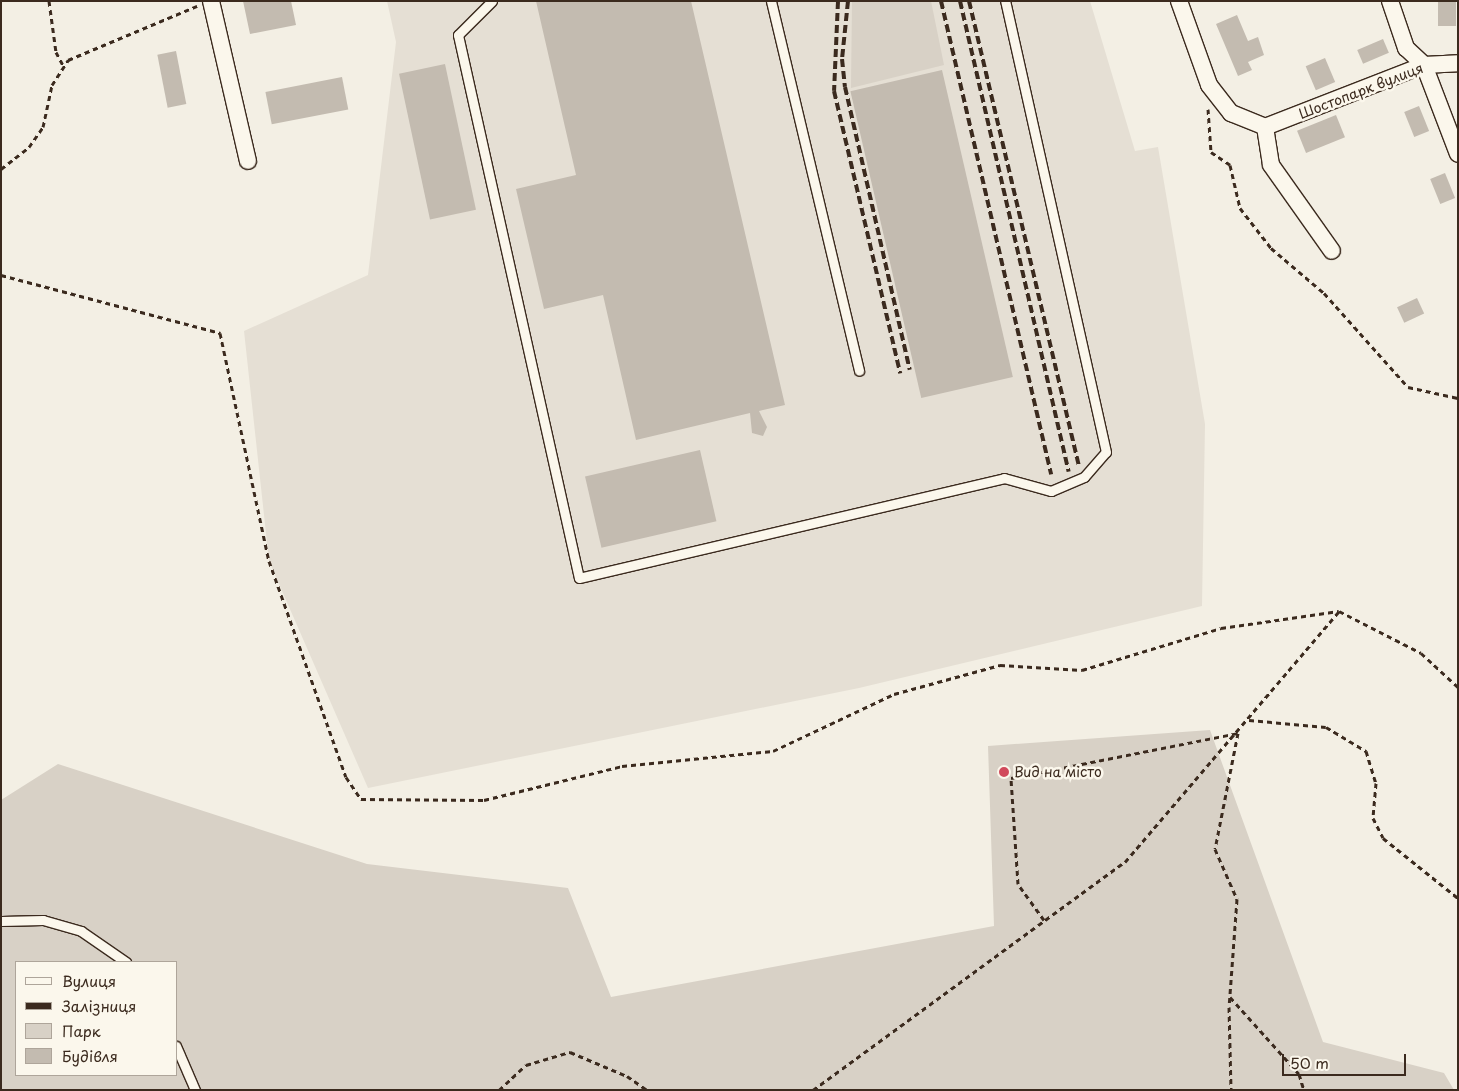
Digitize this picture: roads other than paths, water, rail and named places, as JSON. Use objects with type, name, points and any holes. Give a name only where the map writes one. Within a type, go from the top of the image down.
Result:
[{"type":"street","points":[[211,1],[248,162]]},
{"type":"street","points":[[1179,1],[1209,85],[1231,113],[1265,127],[1271,165],[1332,251]]},
{"type":"street","points":[[1390,1],[1406,48],[1424,65],[1458,154]]},
{"type":"street","name":"Шостопарк вулиця","points":[[1265,127],[1424,65],[1458,63]]},
{"type":"lane","points":[[492,1],[458,34],[579,578],[1004,478],[1051,491],[1084,477],[1106,452],[1005,1]]},
{"type":"lane","points":[[771,1],[859,371]]},
{"type":"lane","points":[[1,921],[43,920],[81,931],[125,961]]},
{"type":"lane","points":[[178,1051],[195,1090]]},
{"type":"railway","points":[[838,1],[834,91],[900,373]]},
{"type":"railway","points":[[848,1],[842,59],[845,87],[910,370]]},
{"type":"railway","points":[[941,1],[1051,474]]},
{"type":"railway","points":[[960,1],[1069,472]]},
{"type":"railway","points":[[969,1],[1079,467]]},
{"type":"place","name":"Вид на місто","points":[[1004,772]]}]
